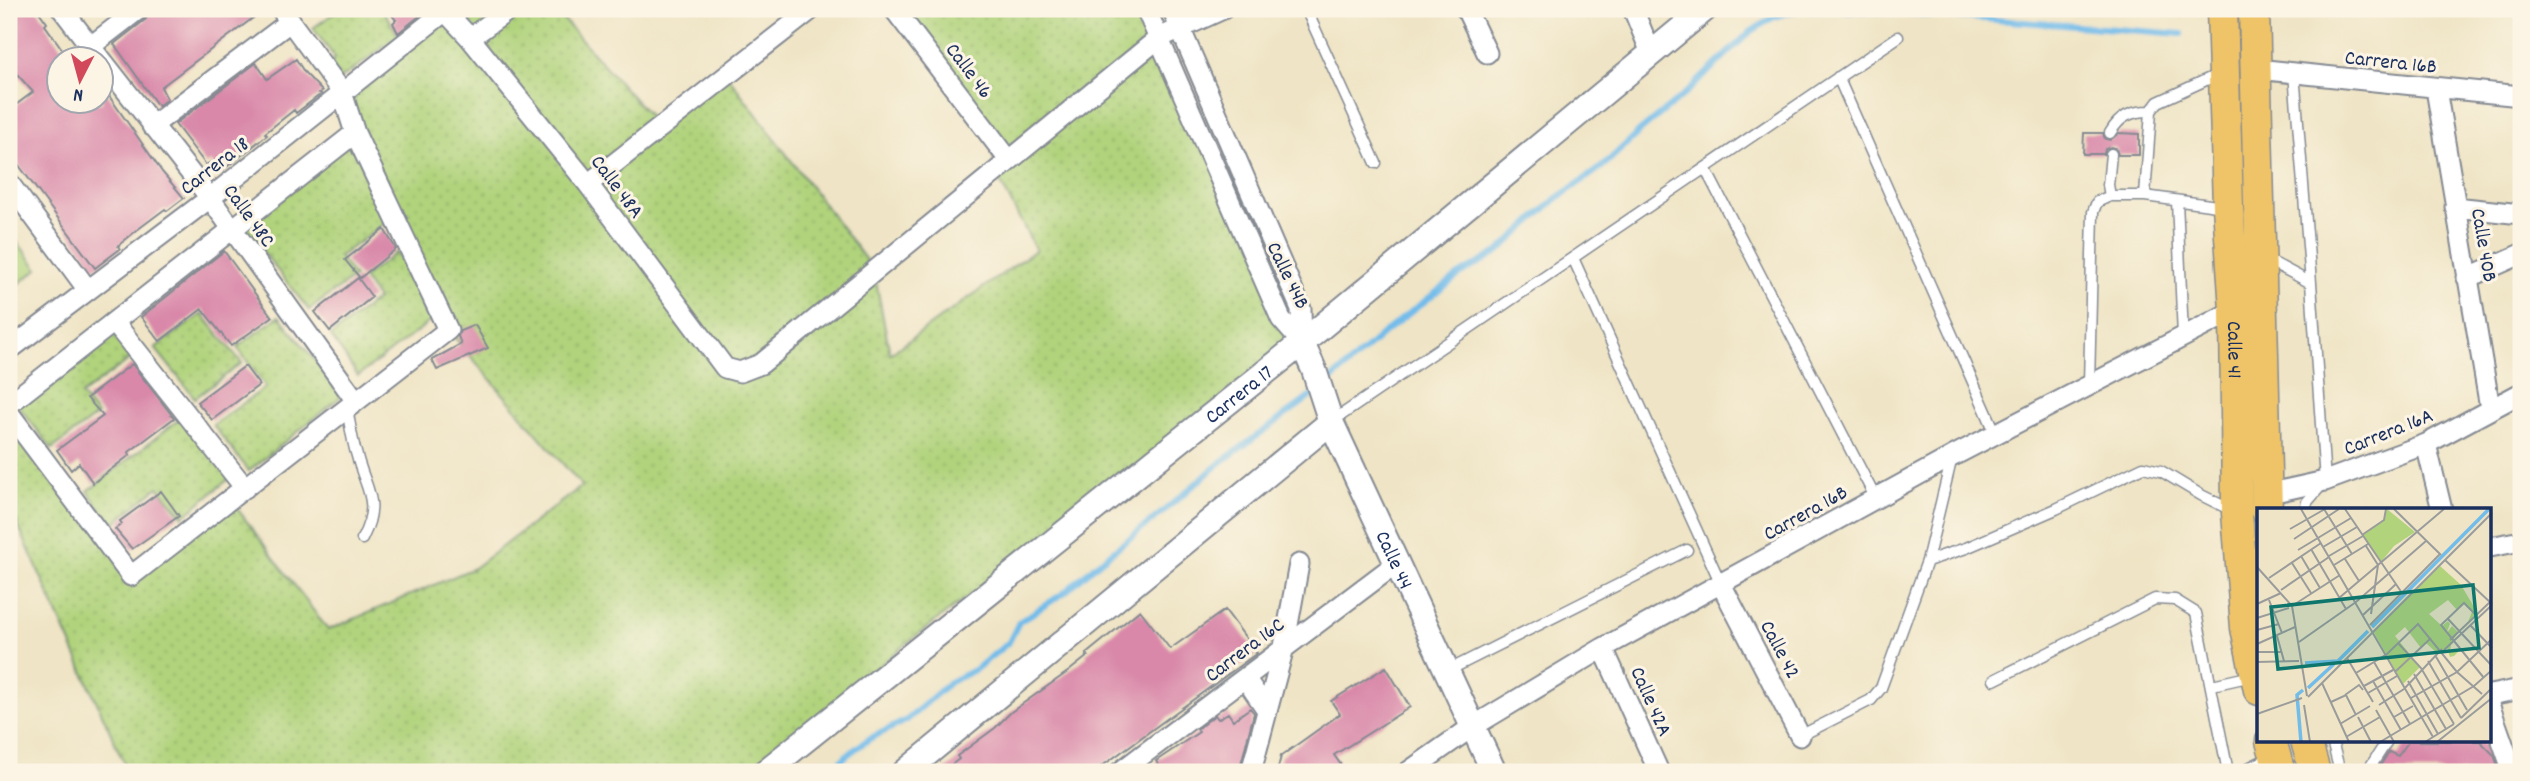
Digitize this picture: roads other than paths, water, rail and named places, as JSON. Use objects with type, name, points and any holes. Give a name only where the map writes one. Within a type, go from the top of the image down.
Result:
[{"type":"main road","name":"Calle 41","points":[[2222,9],[2228,207],[2235,310],[2237,513],[2246,628],[2257,682]]},
{"type":"main road","name":"Calle 41","points":[[2254,9],[2266,502]]},
{"type":"main road","points":[[2315,742],[2315,772]]},
{"type":"street","name":"Calle 48C","points":[[62,9],[91,46]]},
{"type":"street","points":[[106,46],[139,9]]},
{"type":"street","points":[[470,37],[510,9]]},
{"type":"street","name":"Calle 46","points":[[894,9],[1009,160]]},
{"type":"street","name":"Calle 44B","points":[[1146,9],[1281,318],[1302,343]]},
{"type":"street","name":"Calle 44B","points":[[1172,9],[1301,309],[1302,343]]},
{"type":"street","points":[[1009,160],[1159,38],[1223,9]]},
{"type":"street","points":[[1466,9],[1487,53]]},
{"type":"street","points":[[1633,9],[1651,53]]},
{"type":"street","name":"Carrera 17","points":[[765,772],[1302,343],[1705,9]]},
{"type":"street","name":"Calle 48A","points":[[444,10],[470,37],[588,184],[725,368],[740,372],[761,364],[1009,160]]},
{"type":"street","name":"Carrera 18","points":[[9,350],[210,198],[444,10]]},
{"type":"street","points":[[588,184],[807,10]]},
{"type":"street","points":[[9,413],[131,576],[448,330],[355,134],[342,92],[286,15],[152,126]]},
{"type":"street","name":"Carrera 16B","points":[[2256,69],[2521,96]]},
{"type":"street","name":"Calle 48C","points":[[116,79],[210,198],[352,404]]},
{"type":"street","name":"Calle 40B","points":[[2436,89],[2490,408]]},
{"type":"street","points":[[9,404],[355,134]]},
{"type":"street","points":[[9,183],[88,289]]},
{"type":"street","points":[[2455,207],[2521,214]]},
{"type":"street","points":[[2467,278],[2521,254]]},
{"type":"street","points":[[1265,281],[1285,272]]},
{"type":"street","name":"Carrera 16B","points":[[1408,772],[1472,727],[1603,648],[1953,456],[2235,310]]},
{"type":"street","points":[[114,322],[245,488]]},
{"type":"street","name":"Calle 44","points":[[1302,343],[1330,417],[1494,772]]},
{"type":"street","name":"Carrera 16A","points":[[2266,502],[2426,444],[2490,408],[2521,395]]},
{"type":"street","points":[[905,772],[1330,417]]},
{"type":"street","points":[[2426,444],[2442,508]]},
{"type":"street","points":[[2492,547],[2521,541]]},
{"type":"street","name":"Carrera 16C","points":[[1120,772],[1397,563]]},
{"type":"street","points":[[1251,772],[1284,647],[1299,565]]},
{"type":"street","name":"Calle 42","points":[[1721,584],[1800,736]]},
{"type":"street","name":"Calle 42A","points":[[1603,648],[1659,772]]},
{"type":"street","points":[[1245,678],[1267,709]]},
{"type":"street","points":[[2492,695],[2521,689]]},
{"type":"street","points":[[2492,713],[2513,772]]},
{"type":"lane","points":[[1306,9],[1376,163]]},
{"type":"lane","points":[[1330,417],[1573,258],[1898,37]]},
{"type":"lane","points":[[2145,196],[2151,111],[2158,102],[2224,72]]},
{"type":"lane","points":[[2294,73],[2325,481],[2307,502],[2306,508]]},
{"type":"lane","points":[[1838,78],[1996,434]]},
{"type":"lane","points":[[2110,133],[2118,119],[2136,111],[2151,111]]},
{"type":"lane","points":[[2110,195],[2108,185],[2111,154]]},
{"type":"lane","points":[[1705,168],[1876,499]]},
{"type":"lane","points":[[2089,385],[2093,212],[2097,202],[2110,195],[2145,196],[2228,207]]},
{"type":"lane","points":[[2177,201],[2183,336]]},
{"type":"lane","points":[[2261,257],[2311,283]]},
{"type":"lane","points":[[1573,258],[1721,584]]},
{"type":"lane","points":[[352,404],[357,456],[373,500],[371,521],[362,539]]},
{"type":"lane","points":[[1800,736],[1871,700],[1881,688],[1927,561],[1953,456]]},
{"type":"lane","points":[[1927,561],[2011,529],[2143,467],[2161,471],[2237,513]]},
{"type":"lane","points":[[1447,671],[1687,550]]},
{"type":"lane","points":[[1994,680],[2155,599],[2175,600],[2196,613],[2228,772]]},
{"type":"lane","points":[[2212,685],[2257,682]]},
{"type":"lane","points":[[2316,742],[2340,772]]},
{"type":"lane","points":[[2367,772],[2386,742]]},
{"type":"waterway","points":[[1325,385],[1390,328],[1459,275],[1499,251],[1555,200],[1603,166],[1749,33],[1772,18],[1800,9],[1892,12],[2182,34]]},
{"type":"waterway","points":[[829,772],[869,739],[907,720],[950,682],[976,669],[1009,642],[1019,622],[1064,593],[1220,463],[1314,394]]}]
